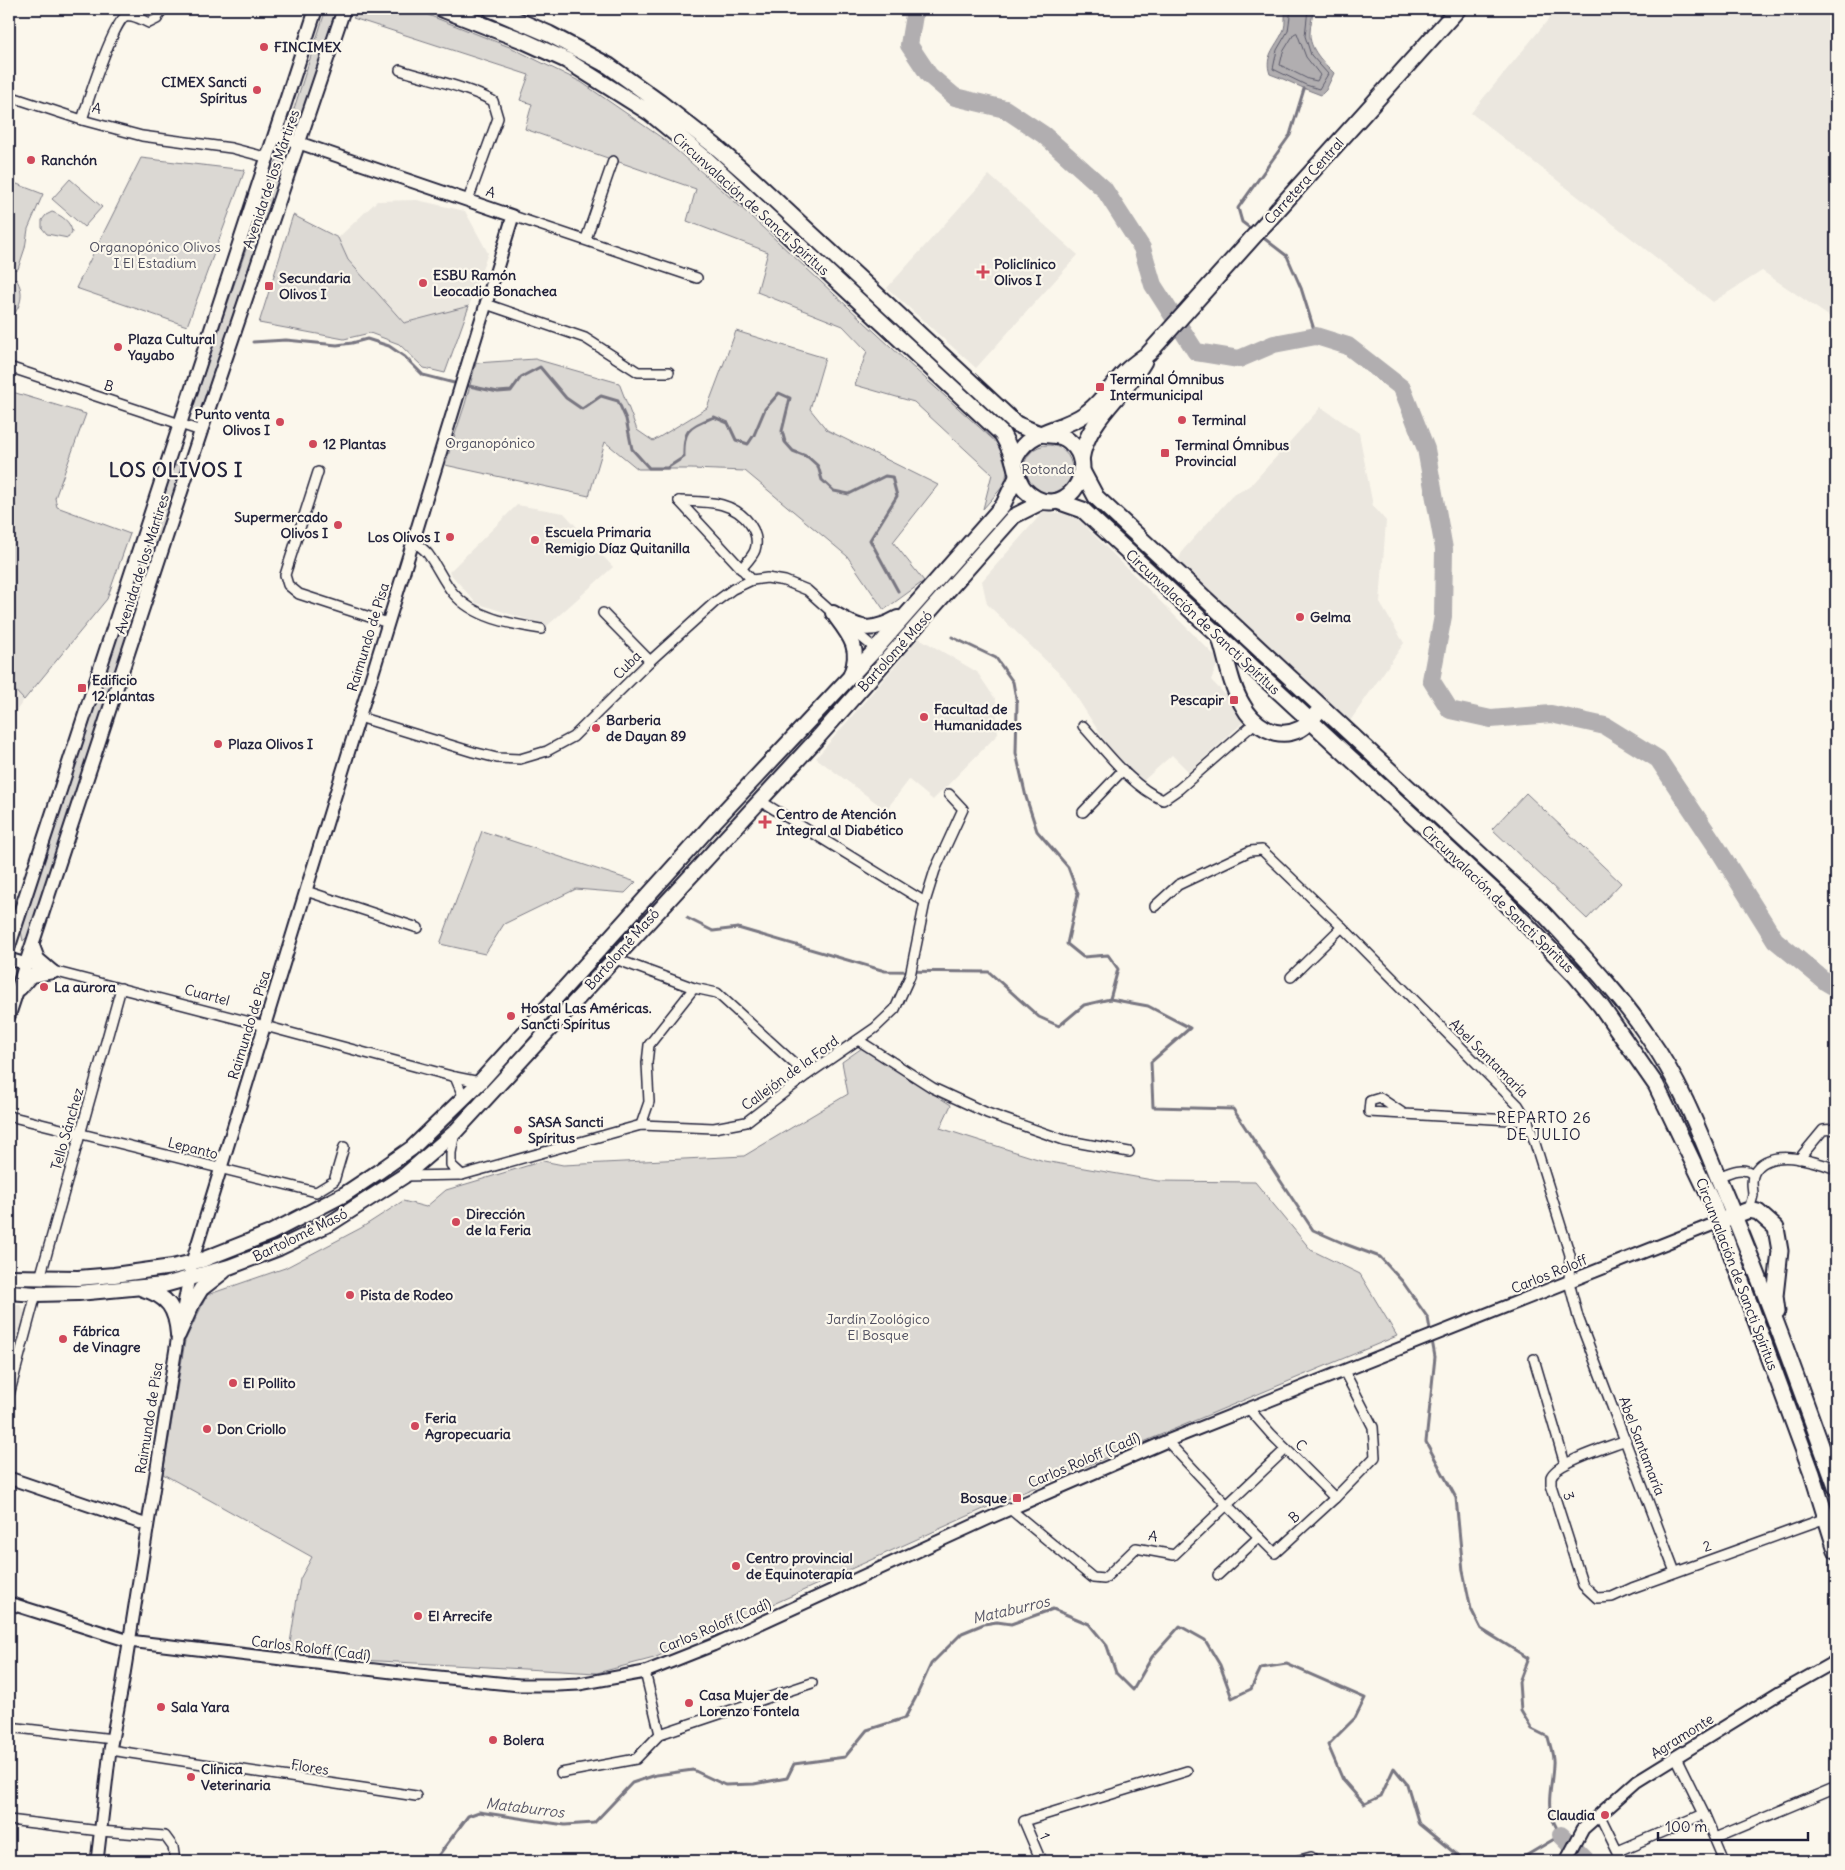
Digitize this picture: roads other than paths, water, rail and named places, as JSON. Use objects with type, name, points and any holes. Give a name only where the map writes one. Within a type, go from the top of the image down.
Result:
[{"type":"highway","name":"Circunvalación de Sancti Spíritus","points":[[442,9],[522,40],[566,60],[650,113],[706,159],[1002,434],[1008,444],[1015,469]]},
{"type":"highway","name":"Circunvalación de Sancti Spíritus","points":[[491,9],[549,34],[609,66],[659,102],[715,146],[750,177],[1016,424],[1041,434]]},
{"type":"highway","name":"Carretera Central","points":[[1149,353],[1458,9]]},
{"type":"highway","points":[[1149,353],[1135,377],[1096,422],[1083,446],[1078,485],[1070,495],[1060,502],[1042,502],[1026,491],[1020,485],[1015,469],[1018,450],[1031,437],[1062,427],[1087,413],[1126,370],[1149,353]]},
{"type":"highway","points":[[1041,434],[1062,436],[1070,441],[1077,450],[1081,464]]},
{"type":"highway","name":"Circunvalación de Sancti Spíritus","points":[[1081,464],[1096,498],[1544,914],[1604,980],[1650,1038],[1685,1099],[1718,1177],[1742,1213],[1778,1327],[1836,1487]]},
{"type":"highway","name":"Circunvalación de Sancti Spíritus","points":[[1060,502],[1083,510],[1310,720],[1497,894],[1575,975],[1594,998],[1656,1085],[1712,1202],[1812,1473],[1836,1550]]},
{"type":"highway","points":[[1157,579],[1164,560]]},
{"type":"highway","points":[[1219,636],[1242,706],[1256,722],[1270,732],[1284,734],[1300,729],[1322,707]]},
{"type":"highway","points":[[1719,1222],[1742,1213],[1758,1212],[1776,1228],[1780,1251],[1775,1296],[1778,1327]]},
{"type":"main road","name":"Avenida de los Mártires","points":[[9,946],[269,158],[316,9]]},
{"type":"main road","name":"Avenida de los Mártires","points":[[9,1015],[201,431],[344,9]]},
{"type":"main road","points":[[172,450],[193,456]]},
{"type":"main road","name":"Bartolomé Masó","points":[[9,1277],[40,1278],[114,1275],[172,1267],[202,1260],[270,1233],[344,1194],[412,1148],[480,1082],[714,822],[876,649],[1003,505],[1015,469]]},
{"type":"main road","name":"Bartolomé Masó","points":[[9,1292],[36,1294],[78,1293],[164,1285],[190,1279],[280,1248],[331,1223],[404,1176],[455,1132],[472,1114],[888,660],[1014,516],[1042,502]]},
{"type":"main road","points":[[833,613],[850,623],[868,629],[883,626],[899,618],[913,607]]},
{"type":"main road","points":[[833,613],[852,641],[856,653],[855,665],[849,678]]},
{"type":"main road","points":[[33,946],[38,959],[53,972]]},
{"type":"main road","points":[[16,992],[32,976],[53,972]]},
{"type":"main road","points":[[464,1098],[472,1114]]},
{"type":"main road","points":[[178,1335],[193,1302],[202,1289],[229,1267]]},
{"type":"main road","points":[[138,1287],[162,1296],[169,1304],[177,1320],[178,1335]]},
{"type":"street","points":[[82,120],[114,31],[122,18],[128,15],[148,23],[157,19],[162,9]]},
{"type":"street","points":[[400,70],[474,91],[492,101],[498,118],[468,200]]},
{"type":"street","name":"A","points":[[9,96],[82,120],[142,136],[231,148],[269,158]]},
{"type":"street","name":"A","points":[[276,135],[697,278]]},
{"type":"street","points":[[586,239],[612,161]]},
{"type":"street","name":"Raimundo de Pisa","points":[[97,1861],[112,1745],[178,1335],[192,1262],[513,216]]},
{"type":"street","points":[[486,304],[585,338],[638,372],[669,372]]},
{"type":"street","name":"B","points":[[9,367],[201,431]]},
{"type":"street","points":[[318,472],[285,575],[288,585],[299,594],[388,623]]},
{"type":"street","points":[[742,569],[755,550],[755,532],[743,515],[727,505],[679,501],[752,580]]},
{"type":"street","points":[[413,541],[427,552],[453,593],[467,607],[500,620],[541,629]]},
{"type":"street","name":"Cuba","points":[[359,717],[497,758],[520,759],[547,751],[573,737],[650,661],[714,603],[733,589],[752,580],[767,578],[785,581],[807,590],[888,660]]},
{"type":"street","points":[[603,613],[650,661]]},
{"type":"street","points":[[1083,726],[1123,770],[1150,795],[1163,800],[1179,789],[1256,722]]},
{"type":"street","points":[[1083,812],[1123,770]]},
{"type":"street","name":"Callejón de la Ford","points":[[404,1176],[462,1175],[641,1125],[714,1128],[746,1122],[807,1075],[875,1028],[895,1009],[910,976],[925,902],[935,870],[963,809],[949,794]]},
{"type":"street","points":[[759,800],[925,902]]},
{"type":"street","name":"Abel Santamaría","points":[[1155,906],[1178,885],[1250,851],[1262,850],[1342,927],[1518,1105],[1528,1121],[1570,1255],[1569,1282],[1578,1317],[1675,1572]]},
{"type":"street","points":[[306,891],[418,928]]},
{"type":"street","points":[[1291,977],[1342,927]]},
{"type":"street","points":[[613,958],[694,988],[717,993],[807,1075]]},
{"type":"street","name":"Cuartel","points":[[9,959],[480,1082]]},
{"type":"street","name":"Tello Sánchez","points":[[40,1278],[121,988]]},
{"type":"street","points":[[641,1125],[649,1102],[647,1063],[649,1045],[694,988]]},
{"type":"street","points":[[858,1040],[933,1088],[987,1113],[1064,1140],[1129,1152]]},
{"type":"street","points":[[455,1077],[464,1098]]},
{"type":"street","points":[[1404,1114],[1528,1121]]},
{"type":"street","name":"Lepanto","points":[[9,1116],[316,1192],[334,1181],[344,1147]]},
{"type":"street","points":[[1799,1159],[1822,1130],[1836,1129]]},
{"type":"street","points":[[455,1132],[451,1164],[462,1175]]},
{"type":"street","points":[[1742,1213],[1753,1196],[1751,1182],[1753,1174],[1758,1166],[1767,1160],[1782,1157],[1799,1159],[1836,1169]]},
{"type":"street","points":[[1718,1177],[1736,1170],[1748,1170],[1753,1174]]},
{"type":"street","name":"Carlos Roloff","points":[[1390,1353],[1719,1222]]},
{"type":"street","points":[[9,1395],[36,1294]]},
{"type":"street","name":"Carlos Roloff (Cadí)","points":[[9,1603],[129,1641],[323,1665],[519,1685],[579,1684],[644,1672],[713,1645],[1010,1509],[1167,1441],[1390,1353]]},
{"type":"street","points":[[1534,1359],[1565,1464],[1626,1440]]},
{"type":"street","name":"B","points":[[1167,1441],[1227,1506],[1275,1552],[1335,1498],[1375,1457],[1373,1427],[1344,1371]]},
{"type":"street","name":"C","points":[[1249,1409],[1335,1498]]},
{"type":"street","name":"A","points":[[1010,1509],[1094,1578],[1104,1579],[1136,1548],[1174,1555],[1286,1449]]},
{"type":"street","name":"3","points":[[1565,1464],[1552,1477],[1551,1485],[1583,1585],[1597,1598]]},
{"type":"street","points":[[9,1478],[147,1525]]},
{"type":"street","name":"2","points":[[1597,1598],[1612,1597],[1675,1572],[1826,1518]]},
{"type":"street","points":[[1218,1575],[1259,1537]]},
{"type":"street","name":"Agramonte","points":[[1566,1861],[1582,1828],[1637,1781],[1781,1692],[1836,1662]]},
{"type":"street","points":[[644,1672],[660,1734]]},
{"type":"street","points":[[561,1773],[636,1759],[660,1734],[812,1683]]},
{"type":"street","name":"Flores","points":[[9,1727],[416,1796]]},
{"type":"street","points":[[1676,1757],[1704,1814],[1724,1861]]},
{"type":"street","name":"1","points":[[1041,1861],[1024,1821],[1187,1772]]},
{"type":"street","points":[[1715,1838],[1834,1788]]},
{"type":"street","points":[[1599,1814],[1622,1861]]},
{"type":"street","points":[[1618,1852],[1704,1814]]},
{"type":"street","points":[[9,1820],[100,1831],[165,1836],[173,1847],[175,1861]]},
{"type":"street","points":[[1296,1861],[1311,1857]]},
{"type":"water","points":[[1286,9],[1313,9],[1310,39],[1318,55],[1334,73],[1326,90],[1321,95],[1270,74],[1268,61],[1284,29]]},
{"type":"waterway","points":[[915,9],[909,45],[929,75],[955,97],[1005,109],[1044,135],[1104,189],[1142,248],[1153,285],[1196,352],[1239,359],[1274,344],[1316,336],[1348,346],[1402,388],[1426,449],[1444,549],[1443,616],[1431,680],[1450,710],[1491,719],[1551,714],[1605,726],[1658,759],[1718,849],[1775,940],[1836,988]]},
{"type":"waterway","points":[[1254,231],[1242,222],[1238,208],[1290,135],[1304,89]]},
{"type":"waterway","points":[[1261,236],[1287,256],[1301,288],[1316,336]]},
{"type":"waterway","points":[[253,342],[286,340],[337,345],[367,339],[389,346],[405,357],[423,375],[458,384]]},
{"type":"waterway","points":[[464,385],[498,392],[511,391],[521,377],[540,367],[566,398],[582,409],[601,396],[618,401],[626,419],[632,449],[649,468],[667,468],[684,457],[686,434],[693,427],[714,417],[728,423],[736,440],[748,444],[765,409],[779,393],[790,398],[782,431],[785,442],[793,451],[808,457],[818,466],[822,480],[834,491],[849,494],[885,476],[892,477],[897,496],[870,540],[898,591]]},
{"type":"waterway","points":[[952,637],[996,658],[1013,682],[1017,704],[1016,753],[1026,797],[1037,831],[1068,867],[1078,894],[1067,944],[1083,957],[1108,955],[1118,969],[1110,999],[1148,1006],[1190,1028],[1151,1062],[1153,1107],[1233,1109],[1313,1230],[1380,1257],[1402,1281],[1428,1318],[1435,1357],[1426,1442],[1456,1498],[1463,1571],[1471,1609],[1481,1629],[1528,1658],[1519,1682],[1521,1711],[1532,1729],[1548,1737],[1552,1754],[1550,1808],[1555,1825],[1561,1835],[1517,1861]]},
{"type":"waterway","points":[[687,918],[713,931],[738,928],[885,971],[989,972],[1039,1017],[1059,1026],[1084,1005],[1110,999]]},
{"type":"waterway","name":"Mataburros","points":[[432,1861],[435,1860],[468,1816],[479,1812],[565,1825],[594,1823],[632,1783],[656,1775],[693,1770],[725,1785],[754,1784],[787,1778],[794,1764],[845,1757],[867,1730],[905,1718],[931,1664],[962,1633],[984,1624],[997,1622],[1011,1624],[1053,1609],[1089,1624],[1107,1646],[1116,1673],[1133,1690],[1152,1657],[1180,1626],[1205,1640],[1220,1665],[1232,1698],[1251,1689],[1261,1668],[1287,1664],[1365,1698],[1355,1718],[1328,1745],[1343,1780],[1364,1804],[1381,1796],[1394,1768],[1407,1784],[1419,1824],[1462,1859],[1461,1861]]},
{"type":"waterway","points":[[1561,1835],[1587,1861]]},
{"type":"waterway","name":"Mataburros","points":[[310,1859],[350,1861]]},
{"type":"place","name":"FINCIMEX","points":[[264,47]]},
{"type":"place","name":"CIMEX Sancti Spíritus","points":[[257,90]]},
{"type":"place","name":"Ranchón","points":[[31,160]]},
{"type":"place","name":"Policlínico Olivos I","points":[[983,272]]},
{"type":"place","name":"ESBU Ramón Leocadio Bonachea","points":[[423,283]]},
{"type":"place","name":"Secundaria Olivos I","points":[[269,286]]},
{"type":"place","name":"Plaza Cultural Yayabo","points":[[118,347]]},
{"type":"place","name":"Terminal Ómnibus Intermunicipal","points":[[1100,387]]},
{"type":"place","name":"Terminal","points":[[1182,420]]},
{"type":"place","name":"Punto venta Olivos I","points":[[280,422]]},
{"type":"place","name":"12 Plantas","points":[[313,444]]},
{"type":"place","name":"Terminal Ómnibus Provincial","points":[[1165,453]]},
{"type":"place","name":"Supermercado Olivos I","points":[[338,525]]},
{"type":"place","name":"Los Olivos I","points":[[450,537]]},
{"type":"place","name":"Escuela Primaria Remigio Díaz Quitanilla","points":[[535,540]]},
{"type":"place","name":"Gelma","points":[[1300,617]]},
{"type":"place","name":"Edificio 12 plantas","points":[[82,688]]},
{"type":"place","name":"Pescapir","points":[[1234,700]]},
{"type":"place","name":"Facultad de Humanidades","points":[[924,717]]},
{"type":"place","name":"Barberia de Dayan 89","points":[[596,728]]},
{"type":"place","name":"Plaza Olivos I","points":[[218,744]]},
{"type":"place","name":"Centro de Atención Integral al Diabético","points":[[765,822]]},
{"type":"place","name":"La aurora","points":[[44,987]]},
{"type":"place","name":"Hostal Las Américas. Sancti Spíritus","points":[[511,1016]]},
{"type":"place","name":"SASA Sancti Spíritus","points":[[518,1130]]},
{"type":"place","name":"Dirección de la Feria","points":[[456,1222]]},
{"type":"place","name":"Pista de Rodeo","points":[[350,1295]]},
{"type":"place","name":"Fábrica de Vinagre","points":[[63,1339]]},
{"type":"place","name":"El Pollito","points":[[233,1383]]},
{"type":"place","name":"Feria Agropecuaria","points":[[415,1426]]},
{"type":"place","name":"Don Criollo","points":[[207,1429]]},
{"type":"place","name":"Bosque","points":[[1017,1498]]},
{"type":"place","name":"Centro provincial de Equinoterapía","points":[[736,1566]]},
{"type":"place","name":"El Arrecife","points":[[418,1616]]},
{"type":"place","name":"Casa Mujer de Lorenzo Fontela","points":[[689,1703]]},
{"type":"place","name":"Sala Yara","points":[[161,1707]]},
{"type":"place","name":"Bolera","points":[[493,1740]]},
{"type":"place","name":"Clínica Veterinaria","points":[[191,1777]]},
{"type":"place","name":"Claudia","points":[[1605,1815]]},
{"type":"district","name":"LOS OLIVOS I","points":[[176,470]]},
{"type":"district","name":"REPARTO 26 DE JULIO","points":[[1544,1126]]},
{"type":"park label","name":"Organopónico Olivos I El Estadium","points":[[155,256]]},
{"type":"park label","name":"Organopónico","points":[[490,443]]},
{"type":"park label","name":"Rotonda","points":[[1048,469]]},
{"type":"park label","name":"Jardín Zoológico El Bosque","points":[[878,1328]]}]
